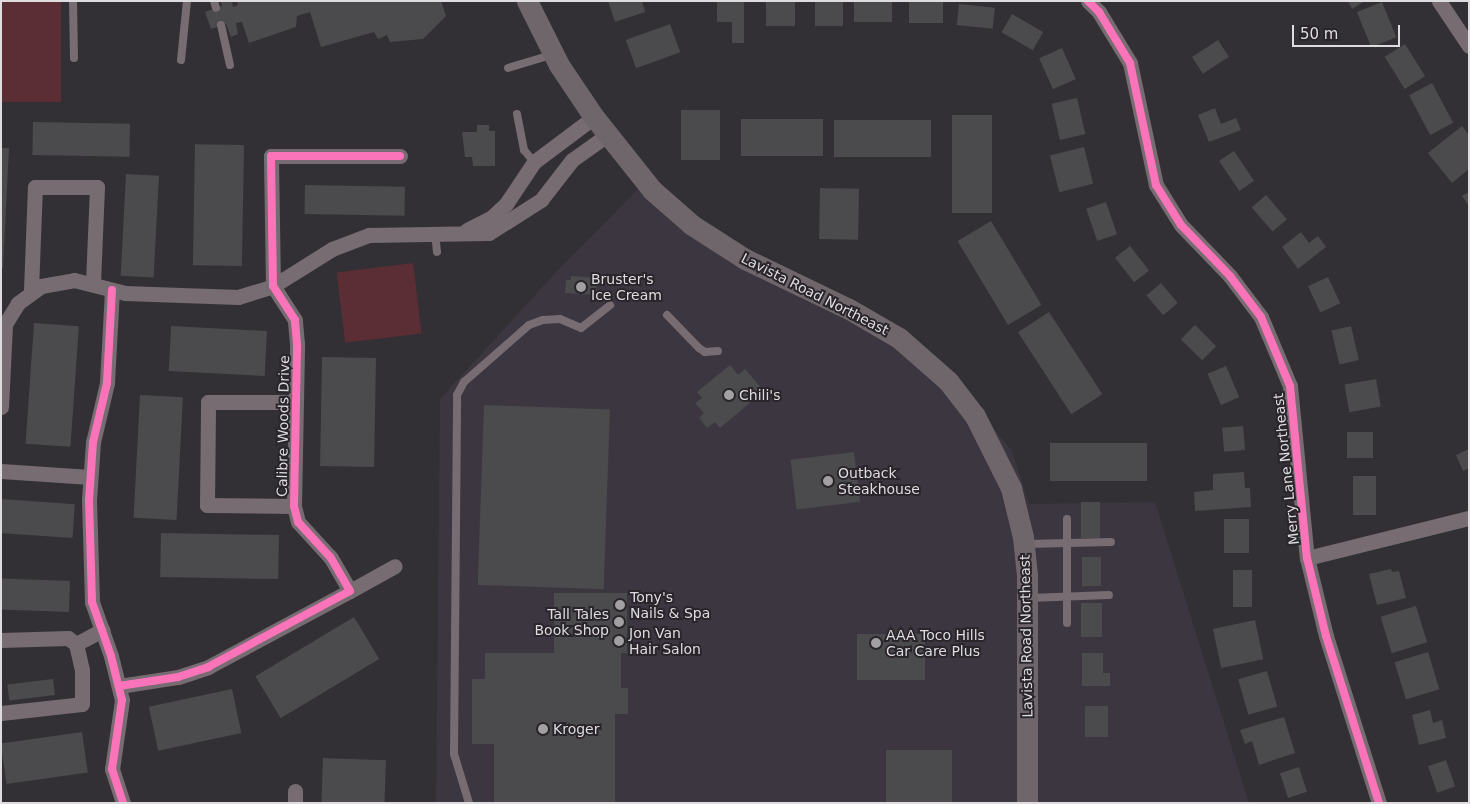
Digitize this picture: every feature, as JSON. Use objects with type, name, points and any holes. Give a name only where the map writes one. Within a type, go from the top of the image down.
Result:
[{"type":"main road","name":"Lavista Road Northeast","points":[[527,1],[553,55],[594,118],[652,190],[692,225],[745,259],[849,309],[899,338],[948,381],[975,416],[999,459],[1011,488],[1024,544],[1027,598],[1027,803]]},
{"type":"street","name":"Merry Lane Northeast","points":[[1088,1],[1100,12],[1130,63],[1156,185],[1181,225],[1230,276],[1261,317],[1290,386],[1308,558],[1328,644],[1379,803]]},
{"type":"street","points":[[1439,1],[1469,46]]},
{"type":"street","points":[[464,231],[486,222],[506,204],[534,162],[594,118]]},
{"type":"street","points":[[1,407],[5,324],[18,304],[31,290],[62,280],[93,284],[112,290],[217,298],[238,297],[273,286],[332,249],[362,237],[464,231],[490,233],[549,191],[572,160],[607,135]]},
{"type":"street","points":[[273,286],[271,156],[400,156]]},
{"type":"street","points":[[31,290],[35,187],[97,187],[93,284]]},
{"type":"street","name":"Calibre Woods Drive","points":[[273,286],[294,320],[297,344],[294,506],[298,522],[330,557],[350,591]]},
{"type":"street","points":[[112,290],[107,383],[94,442],[90,477],[91,592],[119,686],[122,710],[112,769],[122,803]]},
{"type":"street","name":"Calibre Woods Drive","points":[[294,506],[208,505],[208,402],[296,402]]},
{"type":"street","points":[[1,471],[90,477]]},
{"type":"street","points":[[1308,558],[1469,518]]},
{"type":"street","points":[[119,686],[178,677],[208,667],[395,566]]},
{"type":"street","points":[[76,644],[102,630]]},
{"type":"street","points":[[1,640],[68,638],[76,644],[82,670],[82,704],[1,713]]},
{"type":"lane","points":[[73,1],[74,58]]},
{"type":"lane","points":[[180,60],[187,1]]},
{"type":"lane","points":[[221,26],[230,65]]},
{"type":"lane","points":[[508,68],[553,55]]},
{"type":"lane","points":[[517,114],[524,150],[534,162]]},
{"type":"lane","points":[[435,233],[436,252]]},
{"type":"lane","points":[[469,803],[454,754],[457,395],[464,382],[529,325],[543,320],[560,319],[581,328],[610,305]]},
{"type":"lane","points":[[667,315],[699,348],[705,352],[718,351]]},
{"type":"lane","points":[[1067,518],[1067,623]]},
{"type":"lane","points":[[1024,544],[1111,542]]},
{"type":"lane","points":[[1027,598],[1109,595]]},
{"type":"shaded area","points":[[1,1],[61,1],[61,102],[1,102]]},
{"type":"shaded area","points":[[647,180],[741,259],[800,280],[970,400],[1012,451],[1029,504],[1155,502],[1249,803],[436,803],[440,399],[558,270]]},
{"type":"shaded area","points":[[413,263],[422,333],[345,343],[337,272]]},
{"type":"building","points":[[221,1],[232,1],[233,7],[238,5],[237,1],[441,1],[446,16],[423,39],[390,42],[387,35],[378,39],[374,32],[321,47],[310,12],[297,16],[296,27],[249,43],[242,22],[236,23],[238,34],[231,37],[226,24],[211,29],[205,12],[222,6]]},
{"type":"building","points":[[608,1],[642,1],[645,12],[615,22]]},
{"type":"building","points":[[717,1],[744,1],[744,43],[732,43],[732,22],[717,22]]},
{"type":"building","points":[[815,1],[843,1],[843,26],[815,26]]},
{"type":"building","points":[[1348,1],[1365,1],[1352,9]]},
{"type":"building","points":[[766,2],[795,2],[795,26],[766,26]]},
{"type":"building","points":[[854,2],[892,2],[892,22],[854,22]]},
{"type":"building","points":[[909,2],[943,2],[943,23],[909,23]]},
{"type":"building","points":[[1382,2],[1396,37],[1371,47],[1357,12]]},
{"type":"building","points":[[959,4],[995,8],[993,29],[957,25]]},
{"type":"building","points":[[1012,14],[1043,32],[1033,50],[1002,32]]},
{"type":"building","points":[[670,24],[680,52],[636,68],[626,40]]},
{"type":"building","points":[[1218,40],[1229,57],[1203,74],[1192,57]]},
{"type":"building","points":[[1405,44],[1425,76],[1405,89],[1385,57]]},
{"type":"building","points":[[1062,48],[1076,79],[1053,89],[1039,58]]},
{"type":"building","points":[[1432,83],[1453,123],[1430,135],[1409,95]]},
{"type":"building","points":[[1077,98],[1085,134],[1060,140],[1052,104]]},
{"type":"building","points":[[1215,108],[1221,124],[1236,118],[1241,130],[1209,142],[1198,115]]},
{"type":"building","points":[[681,110],[720,110],[720,160],[681,160]]},
{"type":"building","points":[[952,115],[992,115],[992,213],[952,213]]},
{"type":"building","points":[[741,119],[823,119],[823,156],[741,156]]},
{"type":"building","points":[[834,120],[931,120],[931,157],[834,157]]},
{"type":"building","points":[[33,122],[130,124],[129,157],[32,155]]},
{"type":"building","points":[[477,125],[489,125],[489,131],[495,131],[495,166],[473,166],[472,157],[465,157],[462,132],[477,132]]},
{"type":"building","points":[[1462,126],[1469,135],[1469,169],[1452,183],[1428,153]]},
{"type":"building","points":[[195,144],[244,145],[242,266],[193,265]]},
{"type":"building","points":[[1084,147],[1093,184],[1059,192],[1050,155]]},
{"type":"building","points":[[1,148],[9,148],[3,268],[1,268]]},
{"type":"building","points":[[1234,151],[1254,181],[1239,191],[1219,161]]},
{"type":"building","points":[[126,174],[159,176],[154,278],[121,276]]},
{"type":"building","points":[[305,185],[405,187],[404,216],[304,214]]},
{"type":"building","points":[[820,188],[859,189],[858,240],[819,239]]},
{"type":"building","points":[[1469,192],[1469,206],[1462,196]]},
{"type":"building","points":[[1266,195],[1287,219],[1273,232],[1252,207]]},
{"type":"building","points":[[1106,202],[1117,234],[1097,241],[1086,209]]},
{"type":"building","points":[[991,221],[1041,305],[1008,325],[958,241]]},
{"type":"building","points":[[1301,232],[1309,243],[1318,236],[1326,247],[1298,269],[1282,247]]},
{"type":"building","points":[[1130,246],[1149,270],[1134,282],[1115,258]]},
{"type":"building","name":"Bruster's Ice Cream","points":[[571,276],[597,278],[596,295],[565,293],[566,280],[571,280]]},
{"type":"building","points":[[1328,277],[1340,303],[1320,313],[1308,286]]},
{"type":"building","points":[[1161,283],[1178,303],[1163,315],[1146,295]]},
{"type":"building","points":[[1049,312],[1102,394],[1071,414],[1018,332]]},
{"type":"building","points":[[34,323],[79,326],[70,447],[26,444]]},
{"type":"building","points":[[1195,325],[1216,346],[1202,360],[1181,339]]},
{"type":"building","points":[[171,326],[267,331],[265,376],[169,371]]},
{"type":"building","points":[[1351,326],[1359,360],[1339,365],[1332,330]]},
{"type":"building","points":[[322,357],[376,358],[374,467],[320,466]]},
{"type":"building","points":[[730,365],[738,375],[745,369],[764,391],[720,428],[715,422],[707,428],[699,418],[704,413],[695,403],[702,398],[697,392]]},
{"type":"building","points":[[1226,366],[1239,397],[1221,405],[1208,374]]},
{"type":"building","points":[[1376,379],[1381,407],[1349,412],[1344,385]]},
{"type":"building","points":[[140,395],[183,397],[177,520],[134,518]]},
{"type":"building","points":[[484,405],[610,409],[604,589],[478,585]]},
{"type":"building","points":[[1243,426],[1245,450],[1224,452],[1222,428]]},
{"type":"building","points":[[1347,432],[1373,432],[1373,458],[1347,458]]},
{"type":"building","points":[[1050,443],[1147,443],[1147,481],[1050,481]]},
{"type":"building","points":[[1469,449],[1469,468],[1463,471],[1456,455]]},
{"type":"building","points":[[854,452],[860,502],[797,509],[790,460]]},
{"type":"building","points":[[1244,472],[1245,488],[1250,488],[1251,507],[1195,511],[1194,492],[1213,490],[1213,474]]},
{"type":"building","points":[[1353,476],[1376,476],[1376,515],[1353,515]]},
{"type":"building","points":[[1,499],[75,504],[72,538],[1,533]]},
{"type":"building","points":[[1081,502],[1100,502],[1100,538],[1081,538]]},
{"type":"building","points":[[1224,519],[1249,519],[1249,553],[1224,553]]},
{"type":"building","points":[[161,533],[279,535],[278,579],[160,577]]},
{"type":"building","points":[[1082,557],[1101,557],[1101,586],[1082,586]]},
{"type":"building","points":[[1391,569],[1392,572],[1399,571],[1406,598],[1377,605],[1369,574]]},
{"type":"building","points":[[1233,570],[1252,570],[1252,607],[1233,607]]},
{"type":"building","points":[[1,579],[70,581],[69,612],[1,610]]},
{"type":"building","name":"Kroger","points":[[554,593],[627,593],[627,653],[621,653],[621,688],[628,688],[628,714],[615,714],[615,803],[494,803],[494,744],[472,744],[472,679],[485,679],[485,653],[554,653]]},
{"type":"building","points":[[1081,603],[1102,603],[1102,637],[1081,637]]},
{"type":"building","points":[[1416,606],[1427,642],[1392,653],[1381,617]]},
{"type":"building","points":[[354,617],[379,659],[281,718],[255,676]]},
{"type":"building","points":[[1255,620],[1263,659],[1221,668],[1213,629]]},
{"type":"building","points":[[857,634],[925,634],[925,680],[857,680]]},
{"type":"building","points":[[1428,652],[1439,689],[1406,700],[1395,662]]},
{"type":"building","points":[[1082,653],[1103,653],[1103,673],[1110,673],[1110,686],[1082,686]]},
{"type":"building","points":[[1267,671],[1277,707],[1248,715],[1238,679]]},
{"type":"building","points":[[53,679],[55,695],[9,700],[7,685]]},
{"type":"building","points":[[232,689],[241,733],[158,751],[149,707]]},
{"type":"building","points":[[1085,706],[1108,706],[1108,737],[1085,737]]},
{"type":"building","points":[[1430,710],[1433,723],[1442,720],[1446,738],[1419,745],[1412,715]]},
{"type":"building","points":[[1284,717],[1295,753],[1259,765],[1252,741],[1245,744],[1240,730]]},
{"type":"building","points":[[82,732],[88,773],[7,784],[1,743]]},
{"type":"building","points":[[886,750],[952,750],[952,803],[886,803]]},
{"type":"building","points":[[323,758],[386,760],[384,803],[321,803]]},
{"type":"building","points":[[1446,760],[1455,786],[1437,793],[1428,766]]},
{"type":"building","points":[[1299,767],[1307,792],[1288,798],[1280,773]]},
{"type":"cycle path","points":[[1088,1],[1099,12],[1130,63],[1156,185],[1181,225],[1230,276],[1261,317],[1290,386],[1307,558],[1326,636],[1379,803]]},
{"type":"cycle path","points":[[119,686],[178,677],[208,667],[350,591],[330,557],[298,522],[294,506],[297,344],[295,320],[273,286],[271,156],[400,156]]},
{"type":"cycle path","points":[[112,290],[107,383],[93,442],[89,500],[92,602],[111,656],[122,700],[112,769],[123,803]]},
{"type":"place","name":"Bruster's Ice Cream","points":[[581,287]]},
{"type":"place","name":"Chili's","points":[[729,395]]},
{"type":"place","name":"Outback Steakhouse","points":[[828,481]]},
{"type":"place","name":"Tony's Nails & Spa","points":[[620,605]]},
{"type":"place","name":"Tall Tales Book Shop","points":[[619,622]]},
{"type":"place","name":"Jon Van Hair Salon","points":[[619,641]]},
{"type":"place","name":"AAA Toco Hills Car Care Plus","points":[[876,643]]},
{"type":"place","name":"Kroger","points":[[543,729]]}]
